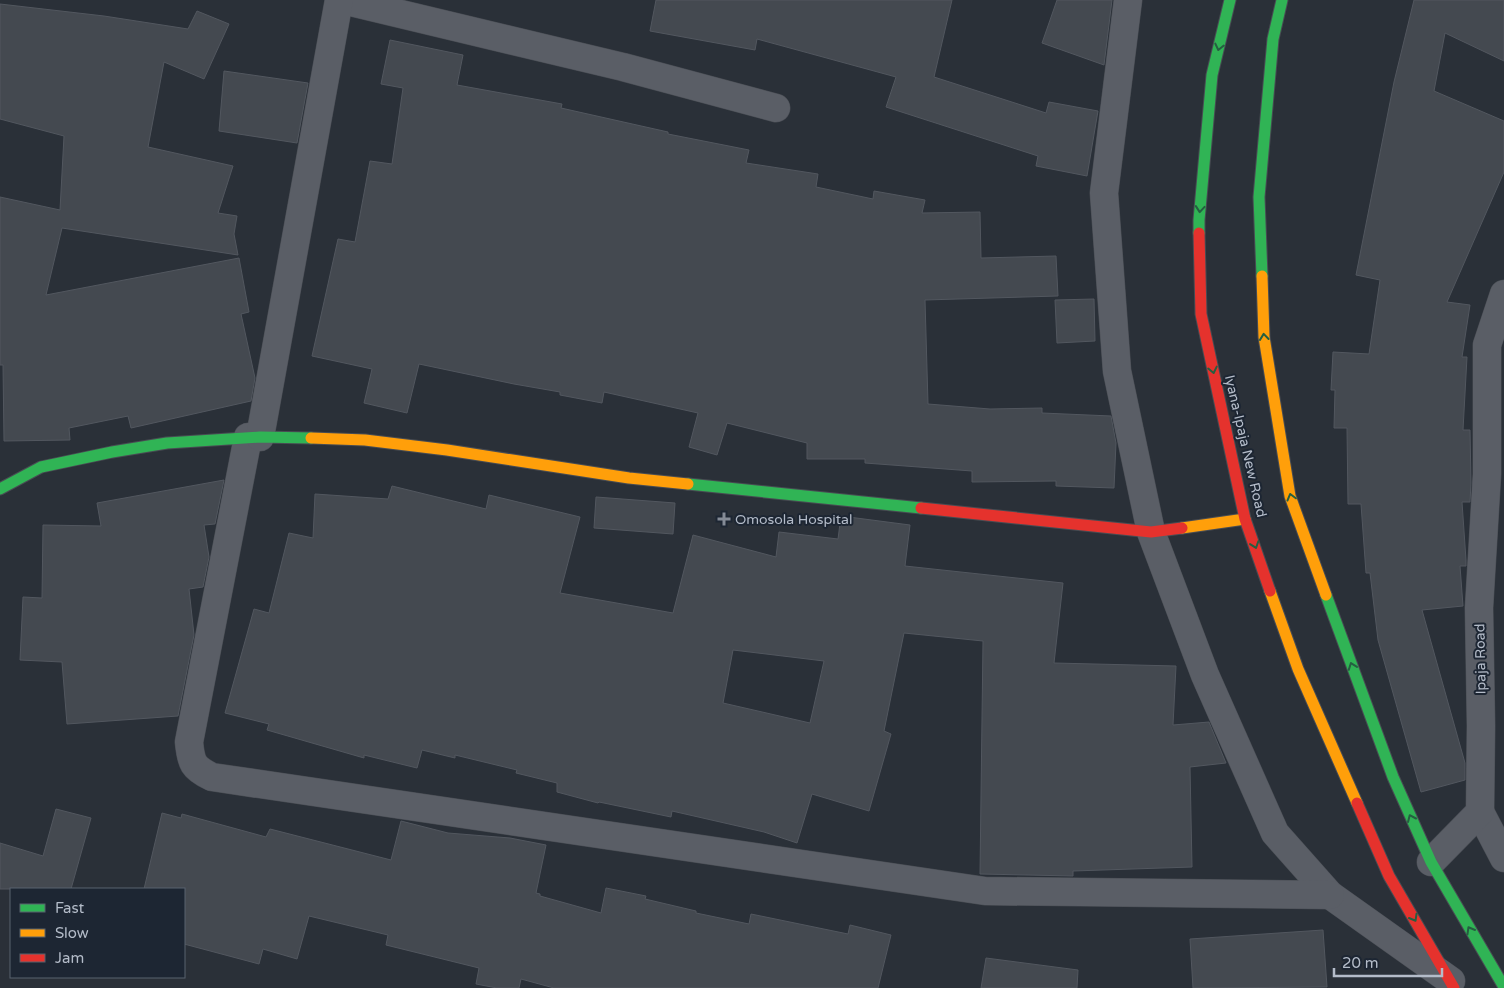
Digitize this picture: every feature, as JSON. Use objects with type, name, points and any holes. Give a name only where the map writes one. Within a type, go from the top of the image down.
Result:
[{"type":"main road","name":"Iyana-Ipaja New Road","points":[[1230,0],[1212,75],[1200,210],[1201,314],[1246,519],[1298,669],[1389,876],[1452,985]]},
{"type":"main road","points":[[1282,0],[1273,39],[1259,196],[1264,337],[1290,496],[1393,777],[1431,862],[1504,987]]},
{"type":"main road","points":[[0,489],[41,467],[112,452],[167,444],[254,437],[365,440],[447,450],[629,478],[1151,532],[1246,519]]},
{"type":"street","points":[[776,108],[623,67],[341,0],[254,437],[189,742],[191,760],[200,771],[212,777],[985,892],[1330,895]]},
{"type":"street","points":[[1128,0],[1104,193],[1117,371],[1151,532],[1206,675],[1274,833],[1330,895],[1452,985]]},
{"type":"street","name":"Ipaja Road","points":[[1480,812],[1479,608],[1487,474],[1487,345],[1504,294]]},
{"type":"street","points":[[1431,862],[1480,812],[1504,858]]},
{"type":"building","points":[[656,0],[952,0],[934,77],[1046,113],[1049,102],[1098,111],[1087,176],[1036,166],[1038,156],[886,107],[896,77],[757,39],[755,50],[650,31]]},
{"type":"building","points":[[1057,0],[1112,0],[1104,65],[1042,43]]},
{"type":"building","points":[[1414,0],[1504,0],[1504,61],[1445,33],[1434,91],[1504,121],[1504,172],[1447,302],[1470,305],[1462,357],[1467,357],[1463,430],[1470,430],[1471,483],[1470,502],[1462,502],[1466,560],[1466,566],[1460,566],[1463,606],[1422,610],[1465,763],[1465,780],[1421,792],[1378,640],[1370,573],[1366,573],[1361,504],[1348,504],[1347,428],[1334,428],[1335,390],[1331,390],[1333,352],[1369,354],[1380,280],[1356,275],[1394,82]]},
{"type":"building","points":[[0,4],[104,16],[188,29],[197,11],[229,24],[204,79],[164,62],[148,147],[233,166],[218,213],[237,216],[234,234],[238,255],[62,228],[46,295],[239,258],[249,312],[241,314],[255,378],[251,401],[131,428],[128,416],[69,428],[70,440],[4,441],[3,365],[0,365],[0,197],[60,210],[64,136],[0,119]]},
{"type":"building","points":[[390,40],[463,55],[457,85],[562,104],[561,108],[668,132],[668,134],[749,150],[746,163],[818,174],[816,187],[873,199],[874,191],[925,200],[922,213],[980,212],[981,258],[1056,256],[1058,296],[925,300],[928,404],[990,409],[1042,408],[1042,413],[1111,416],[1116,443],[1114,488],[1056,486],[1056,481],[972,482],[972,471],[865,463],[865,459],[807,459],[807,443],[727,423],[717,455],[689,447],[698,413],[604,392],[602,403],[560,395],[560,392],[419,364],[407,413],[364,403],[372,369],[312,356],[338,239],[355,242],[370,161],[392,164],[403,88],[381,84]]},
{"type":"building","points":[[224,71],[308,83],[297,143],[219,131]]},
{"type":"building","points":[[1094,299],[1095,341],[1057,343],[1055,300]]},
{"type":"building","points":[[224,480],[215,524],[204,525],[209,557],[203,587],[189,589],[194,635],[178,716],[67,724],[62,662],[20,660],[23,597],[42,598],[43,525],[101,526],[97,503]]},
{"type":"building","points":[[392,486],[486,509],[489,495],[580,517],[560,593],[673,613],[693,535],[776,557],[779,532],[838,539],[841,516],[910,525],[905,566],[1063,583],[1054,663],[1176,666],[1173,725],[1209,722],[1226,763],[1190,767],[1192,867],[1073,871],[1073,876],[980,874],[983,641],[904,633],[884,731],[891,734],[869,811],[812,794],[797,843],[764,832],[672,811],[671,817],[598,803],[557,792],[557,783],[516,773],[517,770],[455,755],[455,758],[422,750],[417,768],[364,755],[364,758],[267,730],[269,724],[225,713],[254,609],[269,613],[289,533],[313,538],[315,494],[388,499]],"holes":[[[733,650],[824,661],[810,723],[723,703]]]},
{"type":"building","points":[[596,497],[675,503],[673,534],[594,528]]},
{"type":"building","points":[[56,809],[91,818],[71,888],[0,889],[0,843],[43,856]]},
{"type":"building","points":[[162,813],[181,818],[182,814],[266,837],[270,829],[391,860],[401,821],[448,833],[510,838],[546,845],[536,893],[540,894],[540,896],[601,913],[606,888],[646,896],[645,899],[696,911],[696,913],[749,924],[751,914],[848,934],[850,925],[891,935],[878,988],[554,988],[521,979],[519,988],[497,988],[476,984],[479,968],[386,945],[388,935],[309,916],[297,959],[263,949],[259,964],[185,944],[185,888],[144,888]]},
{"type":"building","points":[[1323,930],[1327,987],[1193,988],[1190,939]]},
{"type":"building","points":[[986,958],[1078,970],[1077,988],[981,988]]},
{"type":"traffic: fast","points":[[1199,233],[1212,75],[1230,0]]},
{"type":"traffic: fast","points":[[1262,276],[1259,197],[1273,39],[1282,0]]},
{"type":"traffic: fast","points":[[0,489],[41,467],[112,452],[167,443],[260,437],[311,438]]},
{"type":"traffic: fast","points":[[688,484],[921,508]]},
{"type":"traffic: fast","points":[[1326,595],[1393,777],[1431,862],[1504,987]]},
{"type":"traffic: slow","points":[[1262,276],[1264,337],[1290,496],[1326,595]]},
{"type":"traffic: slow","points":[[311,438],[365,440],[447,450],[629,478],[688,484]]},
{"type":"traffic: slow","points":[[1182,528],[1245,519]]},
{"type":"traffic: slow","points":[[1270,591],[1298,669],[1357,803]]},
{"type":"traffic: jam","points":[[1199,233],[1201,314],[1245,519],[1270,591]]},
{"type":"traffic: jam","points":[[921,508],[1151,532],[1182,528]]},
{"type":"traffic: jam","points":[[1357,803],[1389,876],[1454,988]]},
{"type":"place","name":"Omosola Hospital","points":[[724,519]]}]
